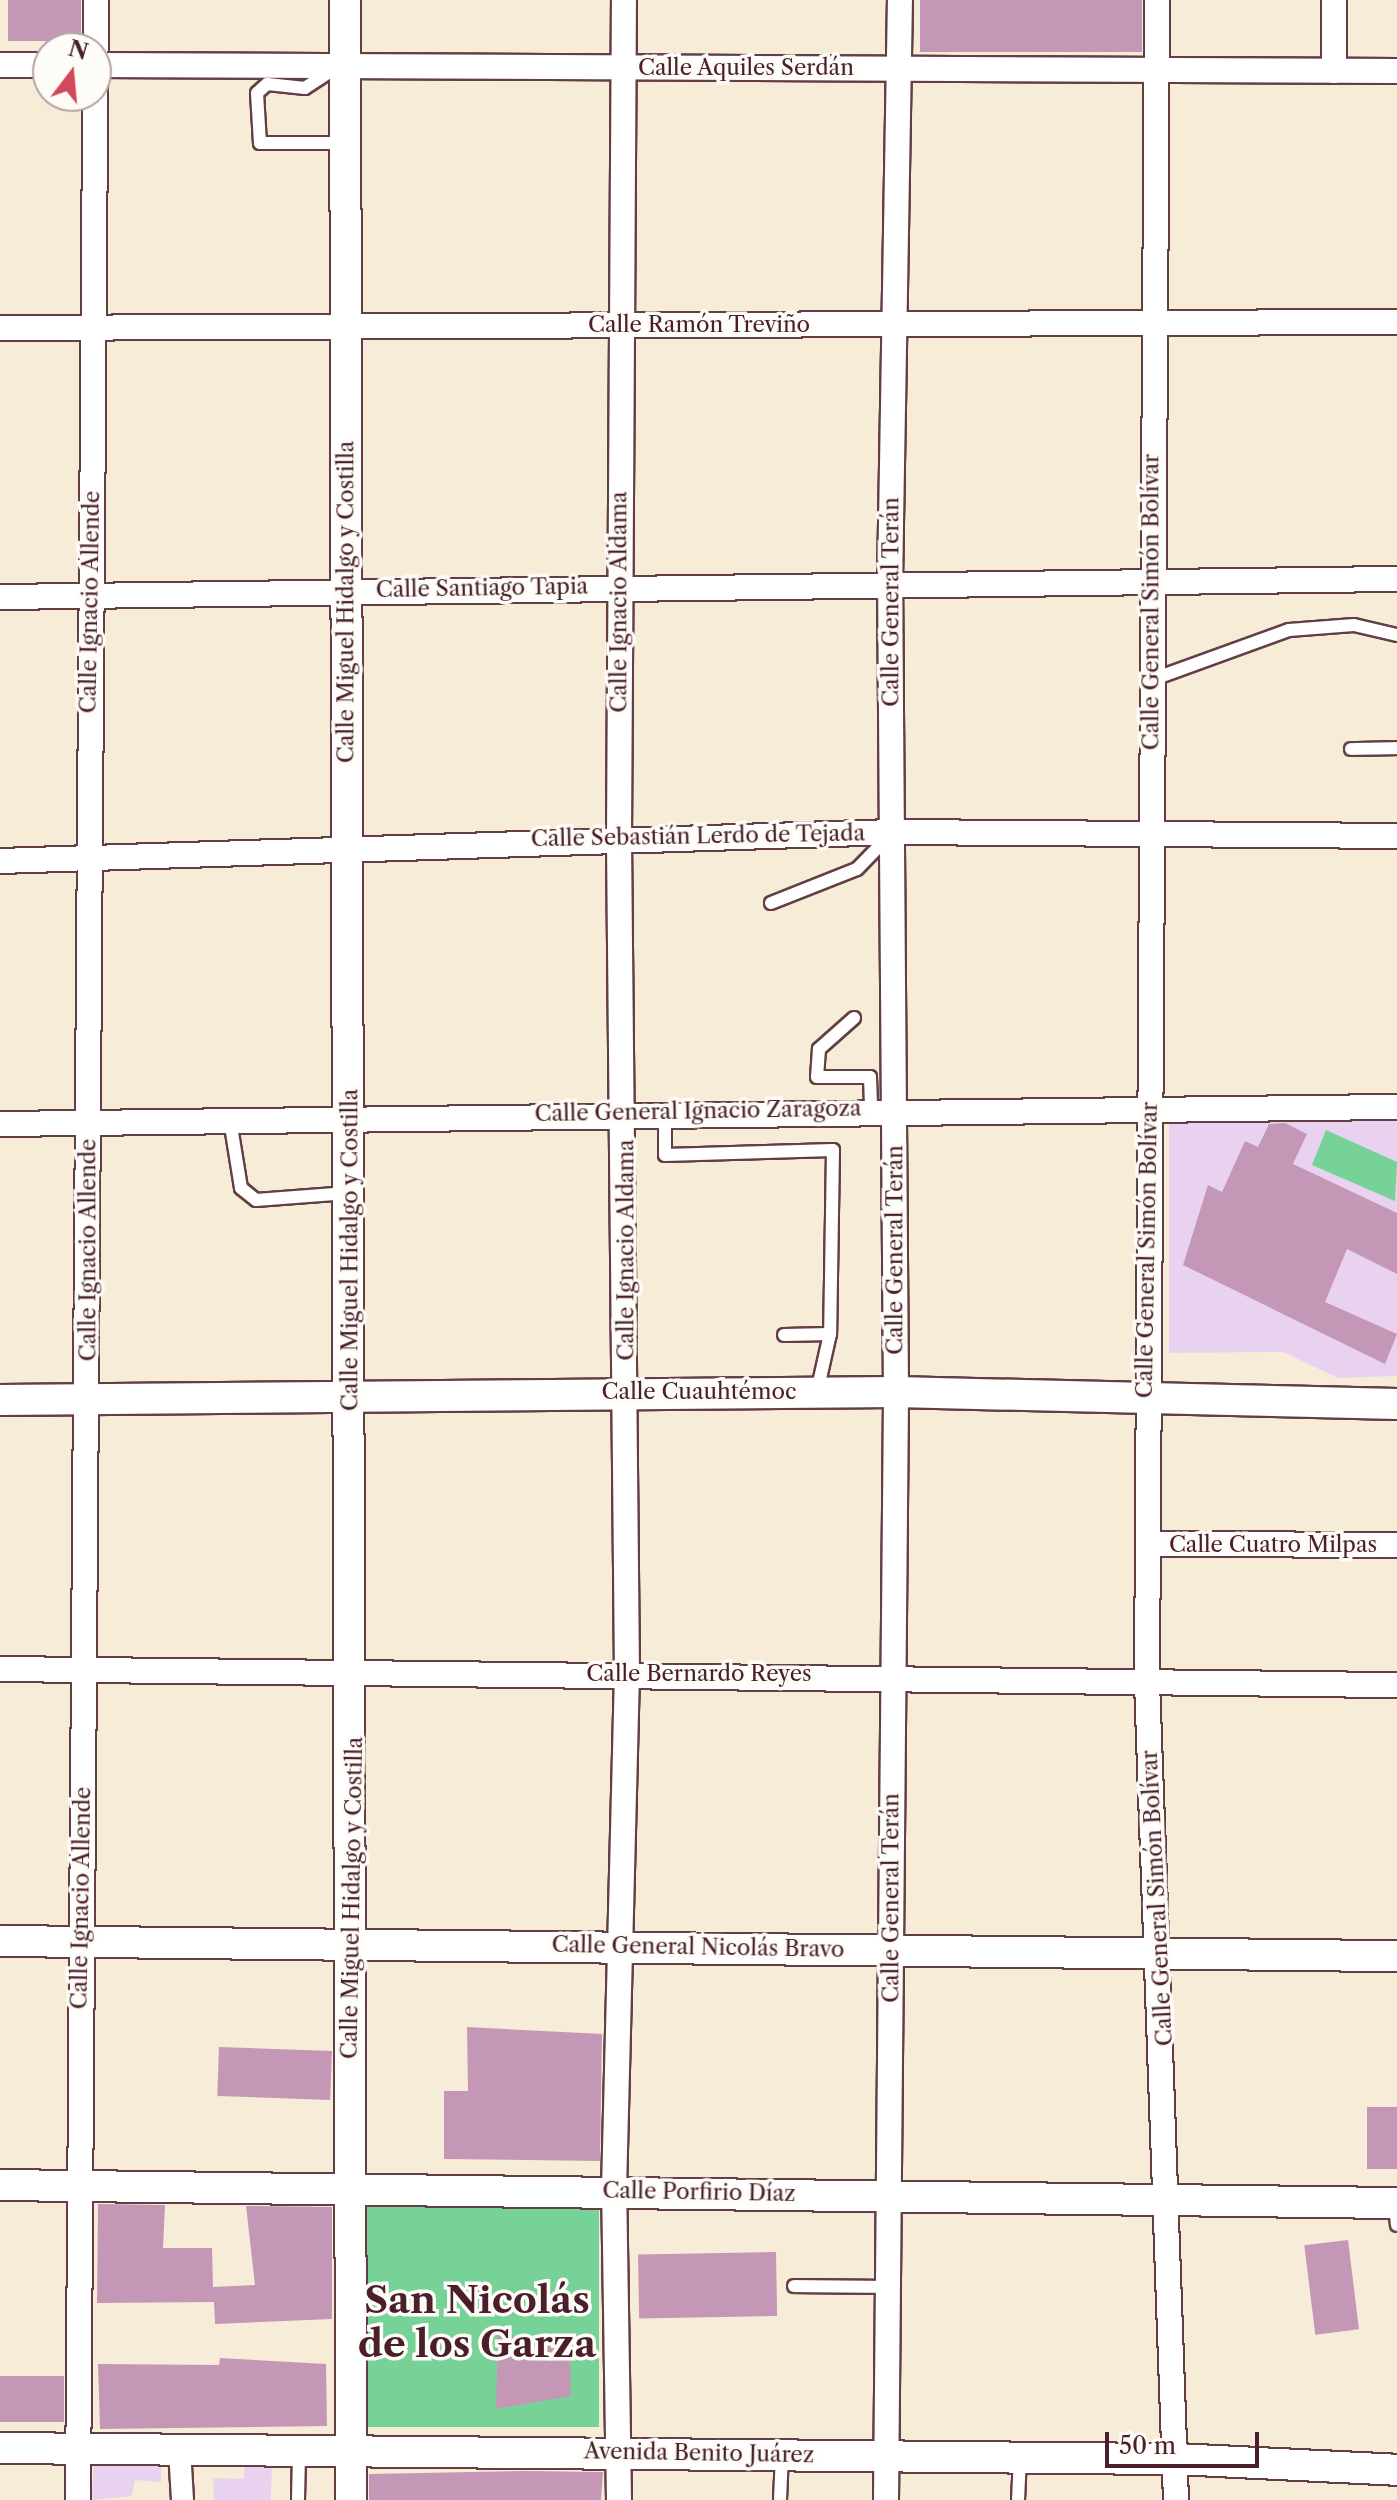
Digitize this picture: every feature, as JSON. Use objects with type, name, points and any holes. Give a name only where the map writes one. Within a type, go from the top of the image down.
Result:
[{"type":"street","name":"Calle Ignacio Allende","points":[[96,0],[96,32]]},
{"type":"street","name":"Calle Miguel Hidalgo y Costilla","points":[[345,0],[346,327],[342,591],[350,848],[348,1118],[353,1940],[347,2185],[351,2500]]},
{"type":"street","name":"Calle Ignacio Aldama","points":[[619,2500],[614,2190],[627,1674],[625,1112],[619,837],[624,0]]},
{"type":"street","name":"Calle General Terán","points":[[886,2500],[891,1675],[896,1392],[883,1108],[893,832],[890,582],[900,0]]},
{"type":"street","name":"Calle General Simón Bolívar","points":[[1157,0],[1150,581],[1150,1105],[1145,1400],[1147,1682],[1162,1954],[1176,2500]]},
{"type":"street","points":[[1334,0],[1334,71]]},
{"type":"street","points":[[0,65],[32,65]]},
{"type":"street","name":"Calle Aquiles Serdán","points":[[112,65],[1397,71]]},
{"type":"street","name":"Calle Ignacio Allende","points":[[78,2500],[76,2184],[85,1671],[96,112]]},
{"type":"street","name":"Calle Ramón Treviño","points":[[0,328],[1397,322]]},
{"type":"street","name":"Calle Santiago Tapia","points":[[0,597],[619,585],[1397,579]]},
{"type":"street","name":"Calle Sebastián Lerdo de Tejada","points":[[0,861],[89,860],[619,837],[893,832],[1150,831],[1397,836]]},
{"type":"street","name":"Calle General Ignacio Zaragoza","points":[[0,1124],[883,1108],[1150,1105],[1397,1107]]},
{"type":"street","name":"Calle Cuauhtémoc","points":[[0,1400],[351,1398],[627,1392],[896,1392],[1397,1404]]},
{"type":"street","name":"Calle Cuatro Milpas","points":[[1148,1544],[1397,1545]]},
{"type":"street","name":"Calle Bernardo Reyes","points":[[0,1669],[891,1675],[1397,1685]]},
{"type":"street","name":"Calle General Nicolás Bravo","points":[[0,1941],[353,1940],[891,1951],[1397,1956]]},
{"type":"street","name":"Calle Porfirio Díaz","points":[[0,2185],[347,2185],[1169,2198],[1396,2211]]},
{"type":"street","name":"Avenida Benito Juárez","points":[[0,2448],[620,2451],[1176,2460],[1397,2470]]},
{"type":"lane","points":[[345,66],[305,88],[267,84],[257,93],[260,143],[345,143]]},
{"type":"lane","points":[[1151,680],[1289,630],[1354,625],[1397,635]]},
{"type":"lane","points":[[1351,749],[1397,748]]},
{"type":"lane","points":[[771,903],[857,869],[893,832]]},
{"type":"lane","points":[[854,1018],[819,1049],[817,1077],[870,1077],[883,1108]]},
{"type":"lane","points":[[665,1112],[665,1155],[833,1150],[830,1334],[817,1392]]},
{"type":"lane","points":[[230,1120],[241,1188],[256,1200],[349,1193]]},
{"type":"lane","points":[[784,1335],[830,1334]]},
{"type":"lane","points":[[794,2286],[887,2287]]},
{"type":"lane","points":[[178,2500],[179,2449]]},
{"type":"lane","points":[[179,2449],[187,2500]]},
{"type":"lane","points":[[298,2500],[299,2451]]},
{"type":"lane","points":[[780,2500],[782,2455]]},
{"type":"lane","points":[[1018,2500],[1020,2458]]},
{"type":"shaded area","points":[[1397,1116],[1397,1376],[1338,1378],[1283,1352],[1169,1353],[1169,1119]]},
{"type":"shaded area","points":[[94,2456],[161,2456],[161,2482],[135,2480],[132,2496],[92,2500]]},
{"type":"shaded area","points":[[245,2457],[272,2457],[271,2500],[214,2500],[213,2478],[244,2479]]},
{"type":"green space","points":[[1326,1130],[1397,1162],[1395,1201],[1312,1165]]},
{"type":"green space","points":[[367,2195],[599,2195],[599,2427],[367,2427]]},
{"type":"building","points":[[8,0],[81,0],[81,32],[32,32],[32,41],[8,41]]},
{"type":"building","points":[[920,0],[1142,0],[1142,52],[920,52]]},
{"type":"building","points":[[1285,1123],[1307,1134],[1293,1164],[1397,1213],[1397,1274],[1347,1249],[1325,1302],[1397,1334],[1385,1364],[1183,1265],[1208,1185],[1222,1192],[1245,1141],[1258,1147],[1269,1124]]},
{"type":"building","points":[[467,2027],[602,2034],[600,2161],[444,2159],[444,2091],[468,2091]]},
{"type":"building","points":[[219,2047],[332,2051],[330,2100],[217,2096]]},
{"type":"building","points":[[1367,2107],[1397,2107],[1397,2169],[1367,2169]]},
{"type":"building","points":[[98,2204],[165,2205],[163,2248],[212,2248],[213,2287],[255,2285],[246,2206],[332,2207],[332,2319],[215,2324],[214,2302],[97,2303]]},
{"type":"building","points":[[1348,2240],[1359,2329],[1315,2335],[1304,2245]]},
{"type":"building","points":[[776,2252],[777,2316],[639,2318],[638,2254]]},
{"type":"building","points":[[498,2332],[570,2352],[571,2396],[496,2409]]},
{"type":"building","points":[[220,2358],[326,2364],[327,2426],[100,2429],[98,2364],[219,2365]]},
{"type":"building","points":[[0,2376],[64,2376],[64,2422],[0,2422]]},
{"type":"building","points":[[603,2472],[601,2500],[369,2500],[369,2474]]},
{"type":"district","name":"San Nicolás de los Garza","points":[[477,2322]]}]
